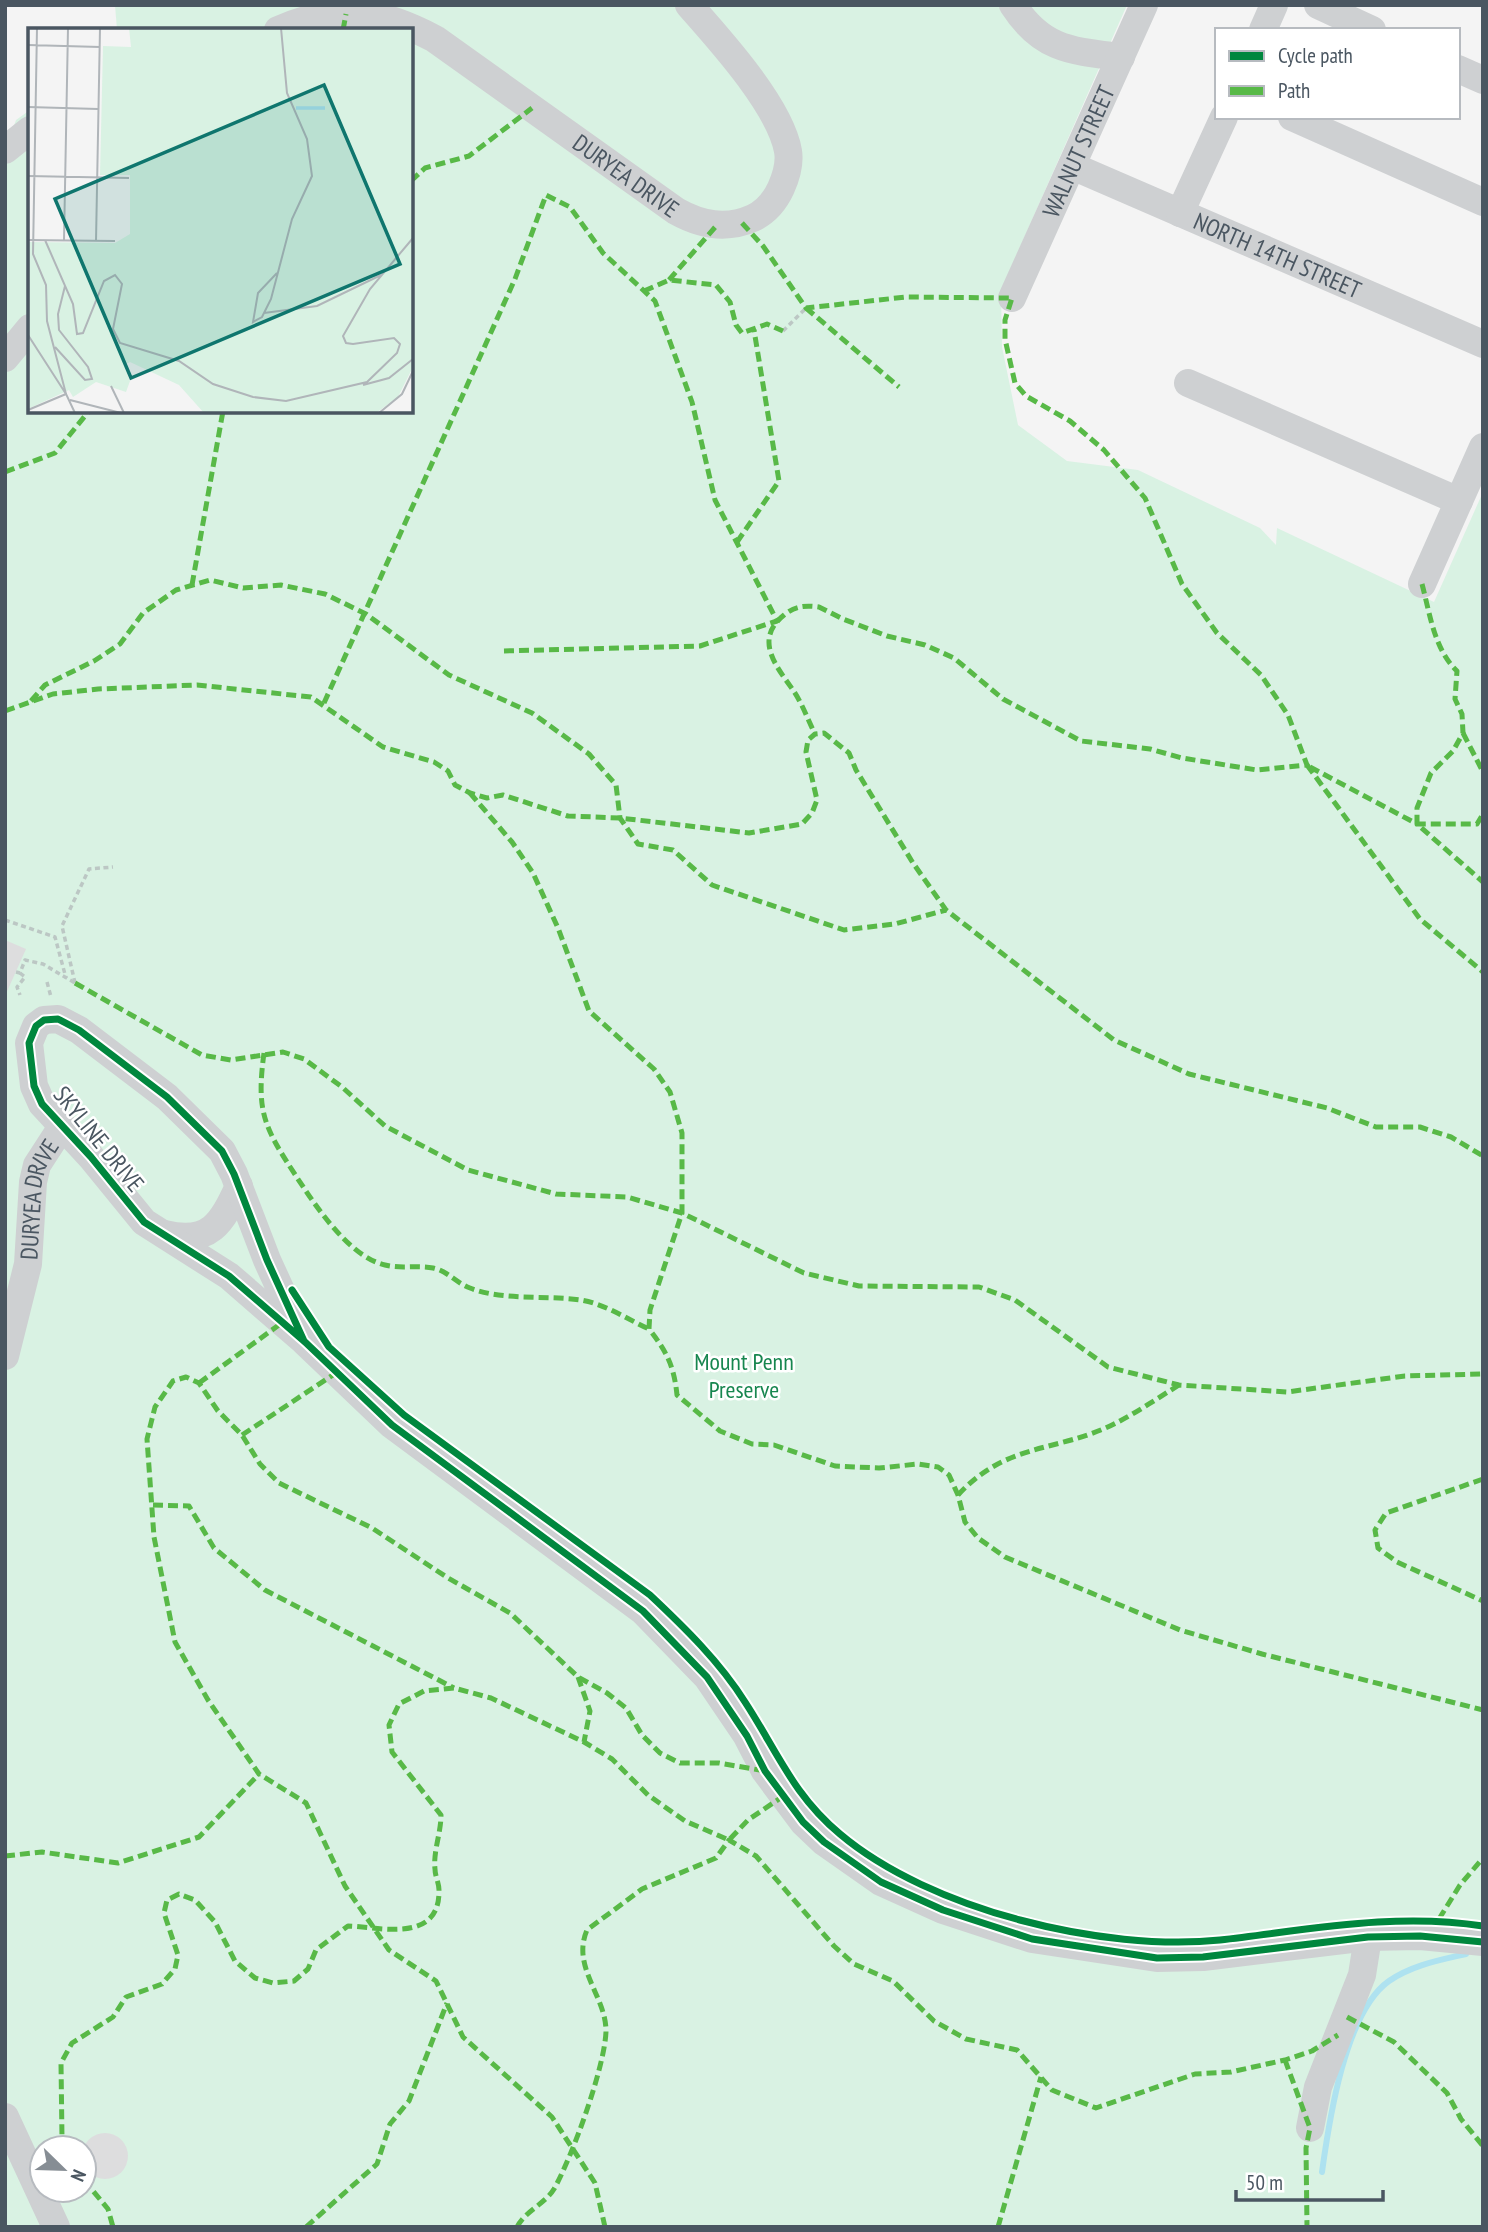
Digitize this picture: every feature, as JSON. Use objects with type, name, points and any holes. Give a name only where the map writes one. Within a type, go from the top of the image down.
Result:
[{"type":"street","name":"DURYEA DRIVE","points":[[283,28],[306,19],[336,14],[382,15],[404,22],[435,39],[676,211],[706,223],[742,223],[762,214],[776,199],[786,178],[788,153],[780,127],[764,101],[725,47],[689,5]]},
{"type":"street","points":[[1013,5],[1040,38],[1072,51],[1121,57]]},
{"type":"street","name":"WALNUT STREET","points":[[1012,298],[1144,5]]},
{"type":"street","points":[[1264,28],[1274,5]]},
{"type":"street","points":[[1318,5],[1368,28]]},
{"type":"street","points":[[1460,70],[1483,80]]},
{"type":"street","points":[[1180,213],[1223,119]]},
{"type":"street","points":[[1296,119],[1483,202]]},
{"type":"street","points":[[5,150],[28,132]]},
{"type":"street","name":"NORTH 14TH STREET","points":[[1072,166],[1483,344]]},
{"type":"street","points":[[5,358],[28,330]]},
{"type":"street","points":[[1188,383],[1459,501]]},
{"type":"street","points":[[1422,584],[1483,447]]},
{"type":"street","name":"SKYLINE DRIVE","points":[[304,1341],[222,1151],[166,1097],[79,1030],[58,1019],[44,1020],[32,1033],[29,1042],[34,1086],[42,1104],[61,1128],[91,1157],[132,1210],[159,1233],[229,1276],[304,1341],[392,1425],[453,1473],[599,1576],[674,1639],[721,1698],[789,1805],[824,1842],[881,1882],[943,1910],[1007,1932],[1064,1947],[1115,1954],[1157,1958],[1203,1957],[1368,1937],[1420,1936],[1483,1942]]},
{"type":"street","name":"DURYEA DRIVE","points":[[5,1356],[28,1264],[34,1173],[43,1153],[61,1128]]},
{"type":"street","points":[[159,1233],[184,1238],[213,1230],[222,1221],[239,1186]]},
{"type":"street","points":[[1310,2128],[1318,2087],[1362,1975],[1368,1937]]},
{"type":"street","points":[[5,2117],[56,2227]]},
{"type":"path","points":[[783,331],[806,308]]},
{"type":"path","points":[[20,995],[18,987],[24,977],[18,973],[25,960],[43,964],[75,983],[62,926],[89,869],[113,867]]},
{"type":"path","points":[[5,920],[55,937],[66,978]]},
{"type":"green space","name":"Mount Penn Preserve","points":[[115,5],[1127,5],[1001,290],[1002,347],[1018,425],[1067,461],[1138,470],[1260,528],[1276,545],[1277,528],[1434,602],[1483,492],[1483,2227],[5,2227],[5,151],[16,120],[28,111],[28,413],[413,413],[413,28],[117,28]]},
{"type":"building","points":[[5,940],[26,949],[5,996]]},
{"type":"building","points":[[98,2135],[114,2135],[126,2147],[128,2156],[121,2172],[114,2177],[98,2177]]},
{"type":"waterway","points":[[1322,2172],[1342,2069],[1350,2042],[1374,1996],[1389,1981],[1407,1971],[1466,1954]]},
{"type":"marked path","points":[[343,28],[346,14]]},
{"type":"marked path","points":[[413,179],[425,168],[469,156],[532,108]]},
{"type":"marked path","points":[[324,703],[515,279],[546,195],[570,207],[603,253],[655,301],[692,402],[715,500],[777,621],[700,646],[501,651]]},
{"type":"marked path","points":[[742,223],[763,246],[806,308],[906,297],[1012,298],[1005,320],[1005,339],[1015,383],[1026,396],[1070,421],[1104,450],[1145,498],[1182,584],[1217,633],[1261,675],[1288,715],[1307,765],[1257,770],[1182,758],[1150,749],[1081,741],[1003,699],[954,658],[925,645],[887,636],[819,607],[805,606],[788,612],[775,624],[769,644],[775,663],[799,700],[815,734]]},
{"type":"marked path","points":[[669,280],[717,225]]},
{"type":"marked path","points":[[644,291],[669,280],[716,285],[730,302],[736,325],[742,333],[767,324],[783,331]]},
{"type":"marked path","points":[[806,308],[899,387]]},
{"type":"marked path","points":[[737,542],[779,481],[754,330]]},
{"type":"marked path","points":[[5,472],[55,453],[87,413]]},
{"type":"marked path","points":[[192,585],[223,413]]},
{"type":"marked path","points":[[31,701],[45,685],[94,661],[120,644],[143,613],[176,590],[210,580],[243,588],[281,585],[325,594],[366,614],[449,675],[532,713],[589,754],[616,785],[620,818],[638,844],[673,850],[712,885],[844,930],[895,924],[946,910]]},
{"type":"marked path","points":[[1422,584],[1438,642],[1457,671],[1455,699],[1462,714],[1463,733],[1453,751],[1431,773],[1417,808],[1417,824],[1483,882]]},
{"type":"marked path","points":[[5,711],[53,694],[98,689],[197,685],[311,697],[383,747],[434,762],[448,771],[455,785],[470,793],[487,798],[503,795],[568,816],[620,818],[749,833],[802,824],[812,813],[817,800],[806,752],[808,740],[815,734],[824,733],[849,753],[856,770],[913,863],[946,910],[1114,1040],[1189,1074],[1327,1108],[1376,1127],[1420,1127],[1451,1137],[1483,1156]]},
{"type":"marked path","points":[[1463,733],[1483,772]]},
{"type":"marked path","points":[[1307,765],[1420,919],[1483,972]]},
{"type":"marked path","points":[[1310,767],[1417,824],[1477,824],[1483,814]]},
{"type":"marked path","points":[[470,793],[512,842],[533,873],[558,928],[589,1011],[654,1069],[670,1092],[682,1133],[682,1213],[650,1310],[649,1329],[669,1360],[677,1395],[720,1431],[752,1444],[774,1445],[835,1466],[879,1468],[918,1464],[938,1467],[949,1475],[965,1522],[978,1538],[1005,1557],[1180,1630],[1262,1654],[1483,1710]]},
{"type":"marked path","points":[[75,983],[202,1055],[231,1060],[283,1052],[304,1059],[342,1087],[385,1126],[468,1170],[556,1194],[627,1197],[682,1213],[804,1273],[859,1286],[979,1287],[1015,1300],[1108,1367],[1179,1385],[1287,1392],[1405,1376],[1483,1374]]},
{"type":"marked path","points":[[264,1053],[262,1105],[276,1144],[313,1201],[334,1228],[359,1252],[385,1265],[438,1270],[465,1286],[496,1295],[590,1302],[649,1329]]},
{"type":"marked path","points":[[199,1383],[283,1322]]},
{"type":"marked path","points":[[242,1435],[336,1373]]},
{"type":"marked path","points":[[605,2227],[595,2183],[552,2117],[463,2037],[436,1981],[389,1950],[345,1886],[306,1803],[259,1774],[208,1700],[175,1642],[154,1537],[147,1439],[155,1407],[173,1381],[186,1377],[199,1383],[218,1411],[242,1435],[260,1464],[279,1483],[372,1528],[448,1578],[510,1613],[578,1677],[607,1693],[626,1708],[642,1735],[660,1753],[680,1763],[719,1763],[765,1771]]},
{"type":"marked path","points":[[958,1495],[976,1478],[1013,1457],[1072,1440],[1114,1424],[1179,1385]]},
{"type":"marked path","points":[[1483,1479],[1386,1513],[1375,1530],[1378,1548],[1397,1562],[1483,1601]]},
{"type":"marked path","points":[[153,1505],[189,1506],[214,1548],[265,1590],[454,1688]]},
{"type":"marked path","points":[[578,1677],[590,1711],[584,1742]]},
{"type":"marked path","points":[[62,2134],[61,2063],[72,2043],[113,2017],[126,1997],[162,1984],[175,1969],[178,1955],[164,1913],[167,1900],[179,1894],[195,1900],[215,1922],[235,1961],[255,1978],[273,1983],[294,1981],[308,1969],[316,1950],[348,1926],[406,1929],[430,1919],[437,1907],[439,1890],[435,1863],[441,1815],[392,1752],[389,1725],[399,1704],[424,1691],[454,1688],[491,1698],[584,1742],[612,1759],[648,1795],[685,1821],[729,1840],[748,1820],[782,1797]]},
{"type":"marked path","points":[[5,1856],[42,1852],[118,1863],[199,1837],[259,1774]]},
{"type":"marked path","points":[[517,2227],[554,2189],[578,2134],[600,2066],[606,2031],[605,2018],[583,1956],[587,1930],[642,1889],[716,1858],[729,1840],[756,1856],[834,1946],[854,1964],[893,1981],[934,2021],[966,2039],[1017,2050],[1052,2090],[1096,2108],[1195,2074],[1231,2072],[1285,2060],[1312,2051],[1338,2035]]},
{"type":"marked path","points":[[1439,1919],[1460,1885],[1483,1858]]},
{"type":"marked path","points":[[306,2227],[377,2164],[390,2124],[409,2101],[447,2003]]},
{"type":"marked path","points":[[1347,2017],[1394,2042],[1447,2093],[1461,2119],[1483,2146]]},
{"type":"marked path","points":[[1285,2060],[1310,2128],[1306,2148],[1307,2227]]},
{"type":"marked path","points":[[998,2227],[1041,2077]]},
{"type":"marked path","points":[[98,2197],[108,2209],[113,2227]]},
{"type":"cycle path","points":[[304,1341],[222,1151],[167,1097],[79,1030],[58,1019],[44,1020],[36,1026],[29,1043],[34,1086],[42,1104],[91,1157],[144,1222],[229,1276],[304,1341],[392,1425],[643,1611],[707,1677],[747,1736],[765,1771],[803,1822],[824,1842],[881,1882],[943,1910],[1032,1939],[1157,1958],[1203,1957],[1368,1937],[1420,1936],[1483,1942]]},
{"type":"cycle path","points":[[292,1290],[329,1347],[404,1415],[650,1595],[688,1632],[713,1659],[745,1702],[787,1772],[810,1804],[840,1834],[877,1861],[921,1884],[969,1904],[1072,1932],[1124,1939],[1174,1942],[1220,1940],[1318,1927],[1384,1922],[1450,1922],[1483,1926]]}]
